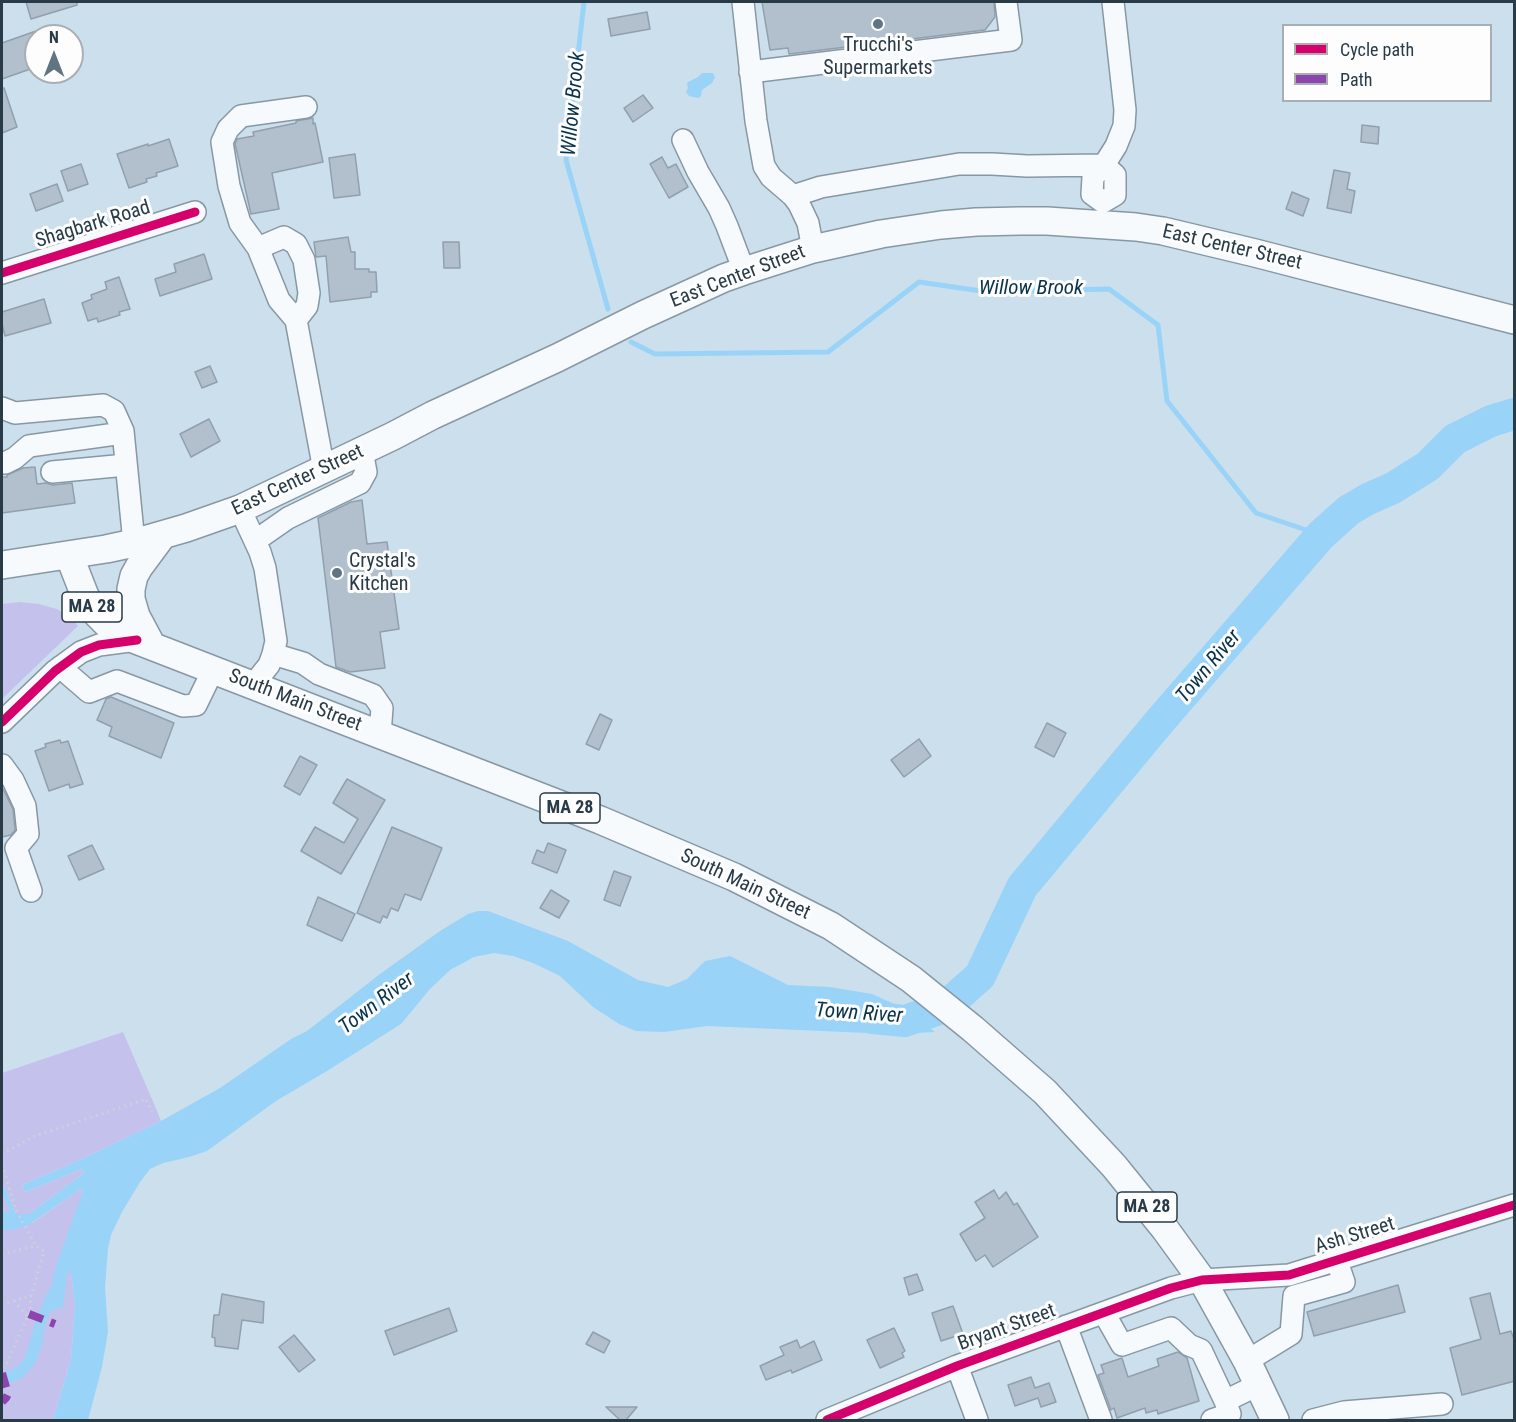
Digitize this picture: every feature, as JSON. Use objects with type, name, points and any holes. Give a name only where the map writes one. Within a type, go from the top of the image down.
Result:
[{"type":"main road","name":"East Center Street","points":[[2,565],[135,543],[240,509],[643,315],[744,270],[813,249],[881,234],[941,225],[1038,221],[1102,213],[1163,231],[1515,320]]},
{"type":"main road","points":[[145,643],[131,599],[131,589],[139,567],[162,536]]},
{"type":"main road","name":"South Main Street","points":[[69,555],[84,596],[94,611],[123,635],[600,820],[734,877],[831,926],[911,979],[1046,1092],[1114,1166],[1165,1229],[1202,1280],[1247,1361],[1275,1420]]},
{"type":"street","points":[[743,2],[756,121],[764,166],[771,177],[799,204],[808,223],[813,249]]},
{"type":"street","points":[[750,72],[1011,40],[1006,2]]},
{"type":"street","points":[[1102,213],[1092,194],[1093,177],[1116,146],[1124,126],[1125,110],[1113,2]]},
{"type":"street","points":[[306,107],[242,116],[228,129],[222,142],[229,186],[240,223],[258,248],[279,300],[296,320],[324,470]]},
{"type":"street","points":[[683,140],[723,217],[744,270]]},
{"type":"street","points":[[793,196],[821,187],[959,164],[1104,165]]},
{"type":"street","name":"Shagbark Road","points":[[2,273],[195,212]]},
{"type":"street","points":[[258,248],[284,237],[296,244],[304,260],[309,293],[307,306],[296,320]]},
{"type":"street","points":[[2,408],[15,413],[103,405],[114,411],[123,433],[135,543]]},
{"type":"street","points":[[2,463],[15,458],[29,446],[123,433]]},
{"type":"street","points":[[255,541],[288,518],[360,483],[366,472],[362,451]]},
{"type":"street","points":[[52,472],[126,465]]},
{"type":"street","points":[[240,509],[266,568],[276,641],[269,665],[254,685]]},
{"type":"street","points":[[2,722],[81,652],[94,646],[145,643]]},
{"type":"street","points":[[273,654],[303,663],[319,674],[373,696],[382,708],[380,734]]},
{"type":"street","points":[[66,663],[89,692],[117,681],[183,706],[196,705],[213,670]]},
{"type":"street","points":[[2,765],[13,780],[25,806],[28,834],[16,848],[31,891]]},
{"type":"street","name":"Ash Street","points":[[1202,1280],[1289,1275],[1515,1204]]},
{"type":"street","points":[[1294,1296],[1344,1282],[1337,1261]]},
{"type":"street","points":[[1247,1361],[1291,1334],[1294,1296],[1284,1275]]},
{"type":"street","name":"Bryant Street","points":[[827,1420],[957,1366],[1171,1288],[1202,1280]]},
{"type":"street","points":[[1104,1313],[1122,1345],[1171,1328],[1189,1345],[1202,1350],[1230,1414],[1212,1420]]},
{"type":"street","points":[[1066,1326],[1101,1420]]},
{"type":"street","points":[[957,1366],[977,1420]]},
{"type":"street","points":[[1225,1401],[1258,1385]]},
{"type":"street","points":[[1313,1420],[1344,1412],[1442,1404]]},
{"type":"path","points":[[2,1154],[35,1136],[146,1099],[152,1112]]},
{"type":"path","points":[[2,1168],[16,1210],[26,1230],[36,1246],[44,1251],[31,1296],[30,1311],[6,1365],[2,1367]]},
{"type":"path","points":[[2,1254],[36,1246]]},
{"type":"path","points":[[2,1304],[31,1296]]},
{"type":"path","points":[[14,1301],[27,1316]]},
{"type":"shaded area","points":[[19,602],[57,609],[78,626],[2,699],[2,604]]},
{"type":"shaded area","points":[[123,1032],[161,1121],[22,1185],[25,1192],[82,1169],[84,1173],[29,1214],[16,1214],[4,1186],[3,1194],[10,1212],[5,1212],[2,1206],[2,1073]]},
{"type":"shaded area","points":[[81,1189],[83,1190],[71,1273],[75,1305],[71,1360],[53,1420],[2,1420],[2,1229],[32,1223]]},
{"type":"water","points":[[702,73],[713,73],[715,77],[712,83],[702,90],[698,98],[689,96],[686,92],[688,82]]},
{"type":"water","points":[[488,911],[568,941],[638,980],[668,987],[687,979],[705,961],[730,956],[788,985],[830,987],[872,994],[903,1008],[935,1032],[891,1034],[707,1026],[664,1032],[636,1031],[619,1024],[593,1007],[560,976],[533,963],[513,956],[494,953],[474,957],[450,970],[430,989],[401,1024],[276,1101],[207,1151],[163,1163],[150,1169],[122,1212],[111,1235],[105,1287],[108,1332],[102,1367],[88,1420],[53,1420],[71,1360],[75,1305],[71,1273],[67,1272],[64,1305],[50,1312],[36,1362],[22,1378],[2,1387],[3,1373],[17,1367],[25,1358],[36,1320],[51,1287],[56,1266],[83,1191],[81,1189],[27,1226],[4,1230],[2,1229],[2,1206],[5,1212],[10,1212],[2,1186],[16,1214],[29,1214],[84,1173],[82,1169],[25,1192],[22,1185],[161,1121],[220,1088],[291,1039],[307,1031],[440,931],[468,914]]},
{"type":"building","points":[[26,2],[77,2],[77,5],[31,19]]},
{"type":"building","name":"Trucchi's Supermarkets","points":[[762,2],[994,2],[995,17],[985,30],[789,54],[788,48],[770,50]]},
{"type":"building","points":[[647,12],[650,29],[611,36],[608,19]]},
{"type":"building","points":[[24,35],[24,71],[2,79],[2,43]]},
{"type":"building","points":[[2,88],[4,88],[17,127],[2,133]]},
{"type":"building","points":[[643,95],[653,108],[633,122],[624,108]]},
{"type":"building","points":[[313,118],[323,162],[272,173],[279,209],[251,214],[235,144],[237,139],[254,136],[253,132]]},
{"type":"building","points":[[1362,125],[1379,127],[1378,144],[1361,142]]},
{"type":"building","points":[[169,139],[178,166],[156,173],[157,176],[146,179],[147,182],[129,188],[117,154]]},
{"type":"building","points":[[355,154],[360,195],[334,198],[329,158]]},
{"type":"building","points":[[662,157],[668,168],[676,164],[688,187],[669,198],[650,164]]},
{"type":"building","points":[[81,164],[88,184],[68,191],[61,171]]},
{"type":"building","points":[[1334,170],[1350,173],[1347,189],[1355,191],[1351,213],[1327,208]]},
{"type":"building","points":[[57,184],[63,201],[36,211],[30,194]]},
{"type":"building","points":[[1292,192],[1309,199],[1303,216],[1286,209]]},
{"type":"building","points":[[348,237],[351,252],[355,252],[355,269],[369,269],[369,272],[376,272],[377,292],[371,292],[371,297],[330,302],[326,256],[316,257],[314,242]]},
{"type":"building","points":[[443,242],[459,242],[460,268],[444,268]]},
{"type":"building","points":[[204,254],[212,279],[160,296],[155,279],[176,272],[174,264]]},
{"type":"building","points":[[119,277],[130,309],[98,322],[97,318],[88,321],[82,303],[92,299],[91,295],[107,289],[105,282]]},
{"type":"building","points":[[44,299],[51,323],[5,336],[2,312]]},
{"type":"building","points":[[210,366],[217,382],[202,388],[195,372]]},
{"type":"building","points":[[209,419],[220,441],[191,457],[180,434]]},
{"type":"building","points":[[35,467],[37,484],[72,483],[75,503],[2,513],[2,477],[7,477],[23,468]]},
{"type":"building","points":[[362,500],[367,544],[387,542],[399,629],[380,632],[385,668],[350,672],[336,667],[318,518],[351,502]]},
{"type":"building","points":[[111,697],[174,723],[161,758],[109,736],[112,727],[97,720],[106,699]]},
{"type":"building","points":[[600,714],[612,720],[599,750],[586,744]]},
{"type":"building","points":[[1047,723],[1066,733],[1054,757],[1035,747]]},
{"type":"building","points":[[919,739],[931,756],[904,777],[891,760]]},
{"type":"building","points":[[60,740],[61,743],[68,741],[83,784],[70,788],[69,784],[49,791],[35,751],[46,747],[45,744]]},
{"type":"building","points":[[300,756],[317,765],[300,795],[284,786]]},
{"type":"building","points":[[347,779],[385,800],[341,874],[301,851],[315,827],[344,843],[358,819],[333,803]]},
{"type":"building","points":[[2,787],[13,809],[15,830],[11,835],[2,837]]},
{"type":"building","points":[[392,827],[442,848],[421,900],[405,894],[398,911],[391,908],[387,918],[383,916],[380,923],[357,913]]},
{"type":"building","points":[[548,843],[566,850],[557,873],[532,863],[537,850],[544,853]]},
{"type":"building","points":[[92,845],[104,869],[79,880],[68,856]]},
{"type":"building","points":[[614,871],[631,877],[620,906],[604,900]]},
{"type":"building","points":[[551,890],[569,901],[559,918],[540,908]]},
{"type":"building","points":[[318,897],[355,914],[342,941],[307,925]]},
{"type":"building","points":[[994,1190],[999,1199],[1006,1192],[1014,1205],[1017,1203],[1038,1237],[993,1267],[985,1255],[976,1261],[960,1234],[985,1218],[975,1202]]},
{"type":"building","points":[[917,1274],[923,1290],[909,1295],[904,1278]]},
{"type":"building","points":[[1398,1285],[1405,1312],[1314,1336],[1307,1312]]},
{"type":"building","points":[[1490,1293],[1500,1334],[1511,1331],[1515,1342],[1515,1381],[1462,1395],[1450,1348],[1481,1339],[1470,1298]]},
{"type":"building","points":[[222,1294],[264,1302],[263,1323],[242,1320],[238,1349],[215,1346],[215,1338],[212,1337],[214,1315],[219,1315]]},
{"type":"building","points":[[953,1306],[963,1334],[941,1341],[932,1313]]},
{"type":"building","points":[[449,1308],[457,1331],[394,1355],[385,1331]]},
{"type":"building","points":[[894,1328],[905,1351],[902,1353],[904,1357],[880,1368],[867,1340]]},
{"type":"building","points":[[593,1332],[610,1341],[604,1353],[586,1344]]},
{"type":"building","points":[[294,1335],[315,1360],[299,1372],[279,1347]]},
{"type":"building","points":[[797,1340],[800,1348],[814,1341],[822,1360],[792,1373],[791,1370],[766,1380],[760,1366],[784,1355],[780,1347]]},
{"type":"building","points":[[1178,1352],[1187,1358],[1199,1401],[1158,1414],[1157,1410],[1146,1413],[1145,1408],[1117,1418],[1114,1408],[1111,1410],[1098,1375],[1104,1373],[1101,1365],[1122,1358],[1128,1377],[1159,1366],[1157,1359]]},
{"type":"building","points":[[1031,1377],[1035,1388],[1049,1383],[1056,1402],[1041,1407],[1038,1398],[1015,1406],[1008,1385]]},
{"type":"building","points":[[606,1407],[637,1407],[626,1420],[620,1420]]},
{"type":"waterway","name":"Willow Brook","points":[[584,2],[566,160],[608,309]]},
{"type":"waterway","name":"Willow Brook","points":[[631,342],[655,354],[828,352],[919,282],[988,292],[1109,289],[1158,325],[1167,401],[1256,513],[1321,535]]},
{"type":"waterway","name":"Town River","points":[[873,1018],[905,1021],[945,1007],[980,976],[1022,887],[1160,721],[1321,535],[1349,510],[1393,488],[1428,466],[1455,439],[1491,421],[1514,414]]},
{"type":"marked path","points":[[29,1314],[55,1324]]},
{"type":"marked path","points":[[2,1373],[8,1394],[2,1402]]},
{"type":"cycle path","points":[[2,273],[195,212]]},
{"type":"cycle path","points":[[2,722],[55,671],[81,652],[99,645],[137,640]]},
{"type":"cycle path","points":[[827,1420],[957,1366],[1171,1288],[1202,1280],[1289,1275],[1514,1205]]},
{"type":"place","name":"Trucchi's Supermarkets","points":[[878,24]]},
{"type":"place","name":"Crystal's Kitchen","points":[[337,573]]}]
